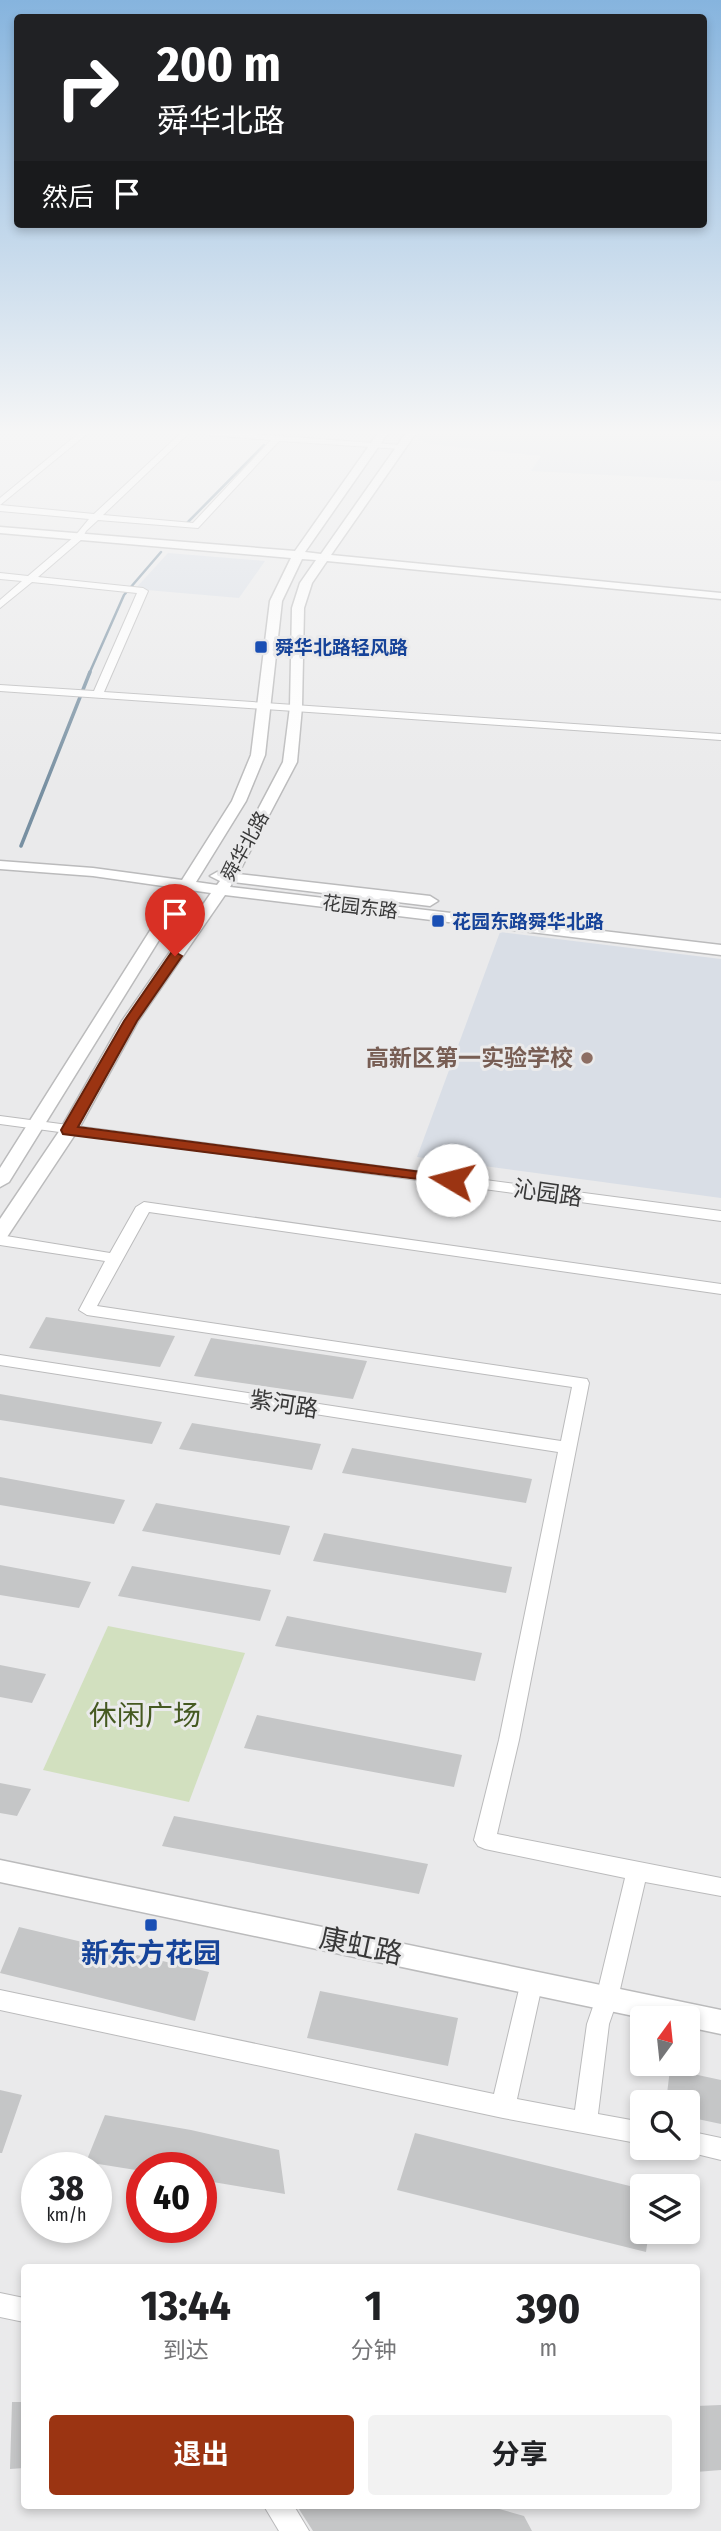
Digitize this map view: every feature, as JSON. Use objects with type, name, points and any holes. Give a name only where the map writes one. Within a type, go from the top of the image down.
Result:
[{"type":"main road","points":[[251,551],[721,593]]},
{"type":"main road","name":"舜华北路","points":[[2,1177],[239,801],[258,755],[266,706],[276,601],[301,551]]},
{"type":"main road","name":"舜华北路","points":[[0,1233],[69,1130],[130,1021],[225,884],[290,762],[296,707],[298,608],[306,583],[326,551]]},
{"type":"main road","name":"花园东路","points":[[0,855],[59,857],[189,879],[721,950]]},
{"type":"main road","name":"花园东路","points":[[0,865],[189,879]]},
{"type":"main road","name":"花园东路","points":[[225,884],[721,937]]},
{"type":"main road","name":"康虹路","points":[[0,1871],[721,2022]]},
{"type":"street","points":[[0,605],[63,551]]},
{"type":"street","points":[[0,576],[143,591],[98,695]]},
{"type":"street","points":[[0,688],[721,737]]},
{"type":"street","name":"沁园路","points":[[0,1121],[721,1216]]},
{"type":"street","points":[[721,1289],[144,1207],[87,1310],[581,1383],[509,1740],[485,1840],[721,1887]]},
{"type":"street","points":[[0,1240],[115,1258]]},
{"type":"street","name":"紫河路","points":[[0,1360],[568,1448]]},
{"type":"street","points":[[585,2123],[598,2024],[607,1998],[637,1871]]},
{"type":"street","points":[[503,2107],[533,1982]]},
{"type":"street","points":[[0,2000],[503,2107],[630,2131]]},
{"type":"street","points":[[700,2145],[721,2149]]},
{"type":"street","points":[[0,2305],[21,2309]]},
{"type":"street","points":[[280,2509],[295,2531]]},
{"type":"shaded area","points":[[168,553],[265,561],[239,598],[135,589]]},
{"type":"shaded area","name":"高新区第一实验学校","points":[[500,932],[721,959],[721,1198],[417,1157]]},
{"type":"green space","name":"休闲广场","points":[[108,1626],[245,1653],[189,1802],[43,1770]]},
{"type":"building","points":[[46,1317],[175,1336],[160,1367],[29,1348]]},
{"type":"building","points":[[211,1338],[367,1361],[353,1399],[194,1376]]},
{"type":"building","points":[[0,1394],[162,1422],[152,1444],[0,1420]]},
{"type":"building","points":[[192,1423],[321,1444],[312,1470],[179,1449]]},
{"type":"building","points":[[352,1448],[532,1479],[526,1503],[342,1473]]},
{"type":"building","points":[[0,1477],[125,1500],[114,1524],[0,1505]]},
{"type":"building","points":[[156,1503],[290,1526],[280,1555],[142,1531]]},
{"type":"building","points":[[324,1533],[512,1567],[506,1593],[313,1561]]},
{"type":"building","points":[[0,1565],[91,1582],[79,1608],[0,1595]]},
{"type":"building","points":[[132,1566],[271,1590],[260,1621],[118,1596]]},
{"type":"building","points":[[287,1616],[482,1653],[475,1681],[275,1646]]},
{"type":"building","points":[[0,1665],[46,1674],[32,1703],[0,1697]]},
{"type":"building","points":[[257,1715],[462,1755],[454,1787],[244,1748]]},
{"type":"building","points":[[0,1783],[31,1789],[17,1816],[0,1813]]},
{"type":"building","points":[[174,1816],[428,1864],[419,1894],[162,1846]]},
{"type":"building","points":[[19,1927],[209,1972],[195,2021],[0,1973]]},
{"type":"building","points":[[320,1991],[458,2018],[448,2066],[307,2038]]},
{"type":"building","points":[[700,2075],[721,2080],[721,2124],[700,2120],[700,2090],[667,2090],[669,2076]]},
{"type":"building","points":[[0,2090],[22,2095],[2,2153],[0,2153]]},
{"type":"building","points":[[105,2115],[191,2130],[279,2150],[285,2194],[217,2183],[217,2152],[126,2152],[126,2168],[112,2166],[112,2152],[90,2152]]},
{"type":"building","points":[[415,2133],[630,2186],[630,2244],[647,2244],[646,2252],[397,2190]]},
{"type":"building","points":[[12,2402],[21,2402],[21,2468],[10,2469]]},
{"type":"building","points":[[721,2405],[721,2470],[700,2472],[700,2406]]},
{"type":"building","points":[[299,2509],[500,2509],[524,2516],[532,2531],[313,2531]]},
{"type":"waterway","points":[[89,674],[124,595],[161,552]]},
{"type":"waterway","points":[[21,846],[90,672]]},
{"type":"place","name":"舜华北路轻风路","points":[[261,647]]},
{"type":"place","name":"花园东路舜华北路","points":[[438,921]]},
{"type":"place","name":"高新区第一实验学校","points":[[587,1058]]},
{"type":"place","name":"新东方花园","points":[[151,1925]]},
{"type":"route","points":[[175,956],[130,1021],[69,1130],[452,1180]]}]
